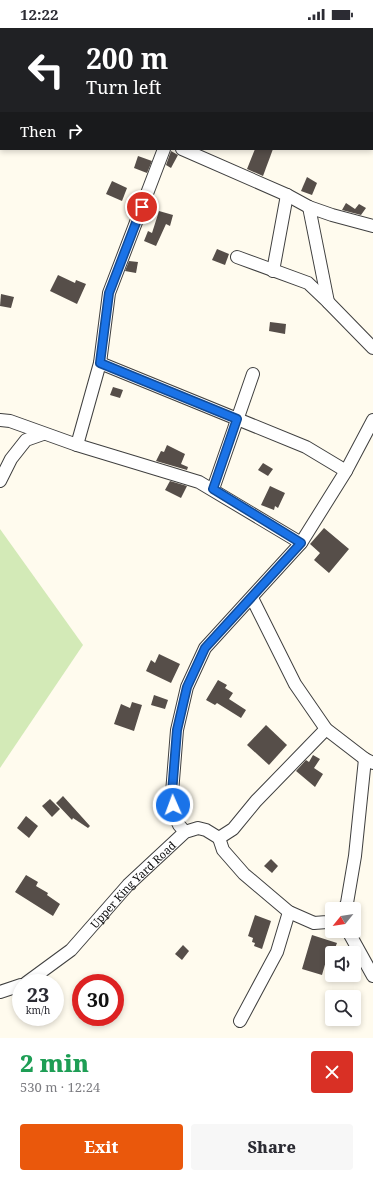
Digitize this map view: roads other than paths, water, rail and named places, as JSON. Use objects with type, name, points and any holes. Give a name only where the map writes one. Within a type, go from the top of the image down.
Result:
[{"type":"street","points":[[76,445],[100,363],[109,293],[164,150]]},
{"type":"street","points":[[184,150],[287,195],[309,207],[332,216],[373,226]]},
{"type":"street","points":[[273,271],[287,195]]},
{"type":"street","points":[[309,207],[328,302]]},
{"type":"street","points":[[237,257],[308,284],[328,302],[373,348]]},
{"type":"street","points":[[100,363],[306,447],[346,471]]},
{"type":"street","points":[[213,489],[253,374]]},
{"type":"street","points":[[0,420],[10,421],[76,445],[199,482],[301,543]]},
{"type":"street","points":[[185,832],[179,825],[175,816],[172,793],[177,730],[187,687],[205,648],[301,543],[346,471],[373,420]]},
{"type":"street","points":[[0,482],[11,459],[26,440],[43,434]]},
{"type":"street","points":[[252,598],[295,684],[326,729],[369,761],[347,902]]},
{"type":"street","points":[[325,922],[314,923],[289,912],[244,874],[223,850],[219,838],[233,830],[256,801],[326,729]]},
{"type":"street","name":"Upper King Yard Road","points":[[38,974],[70,950],[128,885],[185,832],[198,828],[206,830],[219,838]]},
{"type":"street","points":[[240,1021],[277,952],[289,912]]},
{"type":"street","points":[[352,938],[373,976]]},
{"type":"street","points":[[0,992],[12,988]]}]
